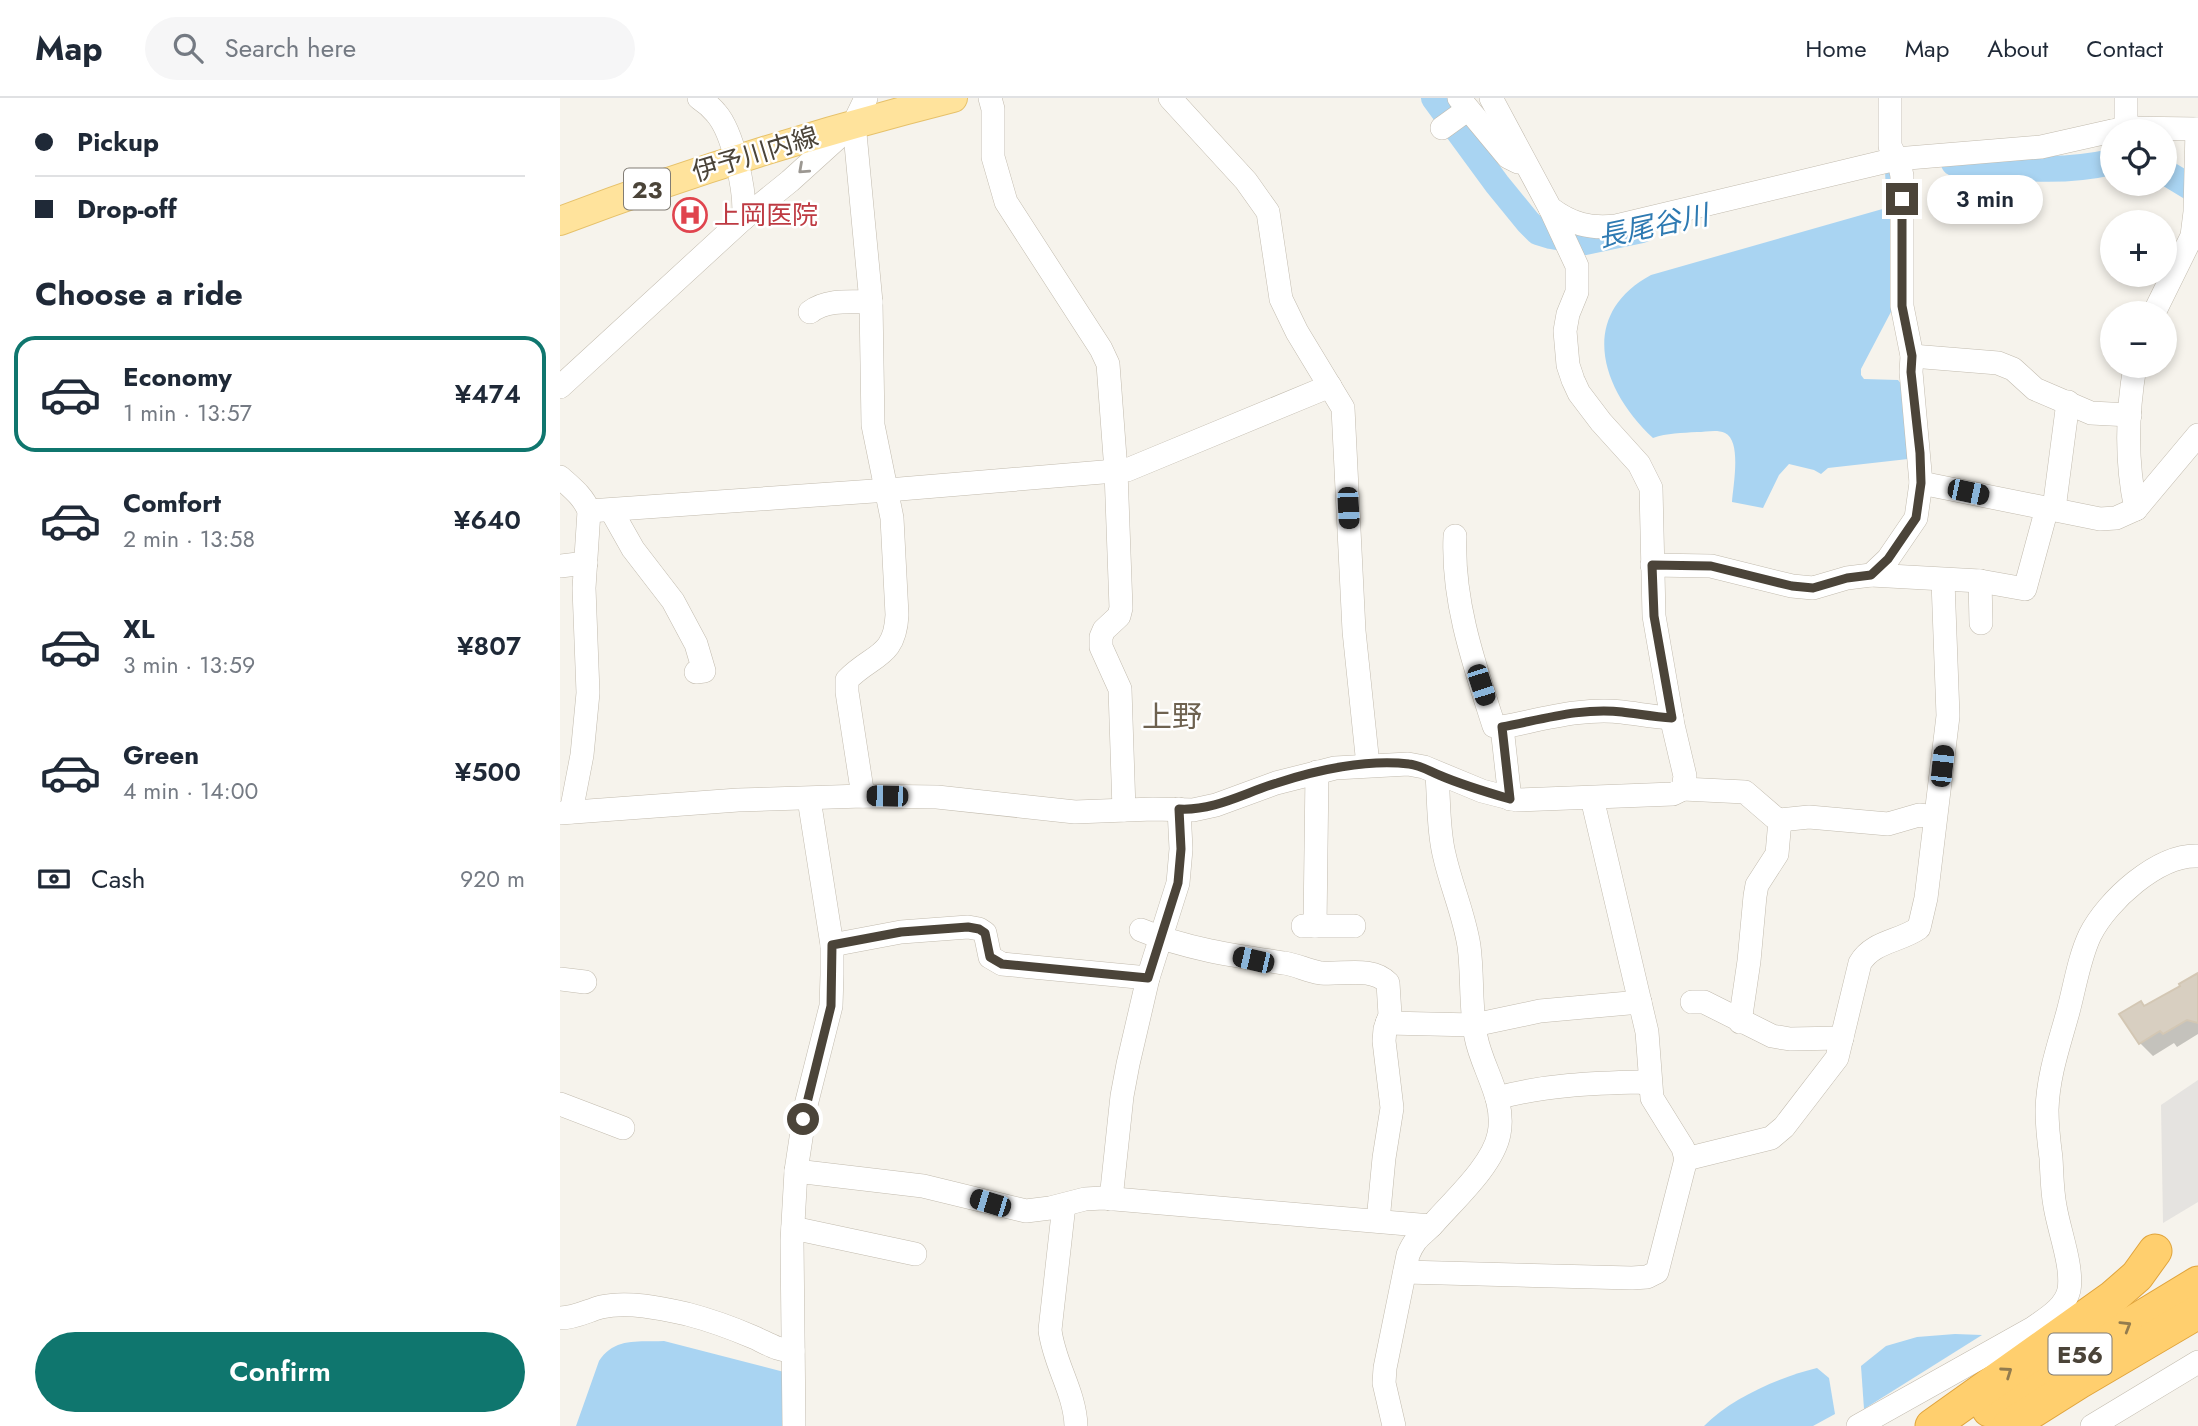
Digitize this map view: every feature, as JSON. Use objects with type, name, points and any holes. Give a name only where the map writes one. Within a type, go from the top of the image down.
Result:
[{"type":"highway","points":[[1932,1426],[2113,1297],[2137,1276],[2155,1251]]},
{"type":"highway","name":"E56","points":[[1963,1426],[2198,1283]]},
{"type":"highway","name":"E56","points":[[2009,1426],[2198,1312]]},
{"type":"highway","points":[[2022,1426],[2198,1323]]},
{"type":"main road","name":"伊予川内線","points":[[560,221],[736,159],[854,123],[953,98]]},
{"type":"street","points":[[699,98],[718,114],[736,159],[743,187],[743,219]]},
{"type":"street","points":[[560,387],[743,219],[854,123],[866,98]]},
{"type":"street","points":[[990,98],[993,109],[993,157],[1006,202],[1108,363],[1116,471],[1121,608],[1119,616],[1104,630],[1101,647],[1120,689],[1124,810]]},
{"type":"street","points":[[1170,98],[1246,181],[1268,212],[1281,299],[1297,332],[1343,408],[1354,631],[1368,765]]},
{"type":"street","points":[[1491,98],[1577,266],[1579,279],[1565,331],[1568,365],[1579,393],[1639,464],[1647,475],[1651,488],[1654,616],[1685,776],[1683,789]]},
{"type":"street","points":[[1871,575],[1888,559],[1916,518],[1921,483],[1911,372],[1912,356],[1902,306],[1902,176],[1890,146],[1891,98]]},
{"type":"street","points":[[2120,119],[2126,98]]},
{"type":"street","points":[[1442,128],[1463,104],[1508,157],[1527,166]]},
{"type":"street","points":[[854,123],[871,302],[873,425],[892,518],[896,629],[886,651],[857,670],[848,680],[847,692],[863,796]]},
{"type":"street","points":[[2160,301],[2192,236],[2197,129],[2177,129]]},
{"type":"street","points":[[1554,217],[1596,228],[1616,226],[1896,159],[2041,147],[2100,134]]},
{"type":"street","points":[[810,312],[817,307],[836,302],[871,302]]},
{"type":"street","points":[[1912,356],[1998,363],[2013,369],[2035,389],[2091,412],[2130,415]]},
{"type":"street","points":[[2133,378],[2130,415],[2132,489],[2136,509]]},
{"type":"street","points":[[600,510],[888,491],[1127,470],[1330,386]]},
{"type":"street","points":[[1652,565],[1711,566],[1792,586],[1813,588],[1847,578],[1871,575],[1980,581],[2025,589],[2051,508],[2068,402]]},
{"type":"street","points":[[1921,483],[2100,519],[2126,515],[2136,509],[2198,435]]},
{"type":"street","points":[[560,477],[585,501],[600,510],[648,571],[665,587],[696,644],[704,671],[696,672]]},
{"type":"street","points":[[600,510],[586,563],[584,588],[587,703],[582,755],[566,813],[738,800],[863,796],[937,797],[1075,812],[1193,810],[1317,772],[1368,765],[1408,764],[1424,767],[1437,775],[1510,799],[1673,794],[1683,789],[1745,792],[1780,820],[1810,817],[1888,824],[1919,815],[1935,817]]},
{"type":"street","points":[[1455,536],[1455,571],[1468,645],[1494,726],[1599,712],[1672,718]]},
{"type":"street","points":[[560,566],[586,563]]},
{"type":"street","points":[[1686,1159],[1771,1138],[1784,1127],[1829,1072],[1837,1058],[1860,963],[1866,952],[1909,935],[1919,928],[1924,915],[1948,716],[1943,581]]},
{"type":"street","points":[[1980,581],[1981,623]]},
{"type":"street","points":[[1502,727],[1510,799]]},
{"type":"street","points":[[1317,772],[1309,926],[1354,926]]},
{"type":"street","points":[[1394,1426],[1384,1383],[1385,1368],[1405,1272],[1416,1238],[1431,1226],[1486,1163],[1500,1132],[1497,1098],[1485,1069],[1475,1024],[1469,948],[1462,908],[1443,850],[1437,775]]},
{"type":"street","points":[[1405,1272],[1647,1277],[1657,1272],[1686,1159],[1683,1149],[1652,1098],[1650,1055],[1640,1002],[1592,798]]},
{"type":"street","points":[[794,1426],[793,1228],[796,1171],[806,1105],[831,1006],[832,945],[809,799]]},
{"type":"street","points":[[1111,1199],[1122,1096],[1148,978],[1151,934],[1178,883],[1181,849],[1179,809]]},
{"type":"street","points":[[1740,1022],[1757,885],[1777,854],[1780,820]]},
{"type":"street","points":[[1858,1426],[2033,1328],[2064,1303],[2069,1289],[2067,1266],[2054,1204],[2047,1112],[2049,1078],[2078,973],[2090,935],[2121,894],[2145,875],[2196,849]]},
{"type":"street","points":[[832,945],[901,932],[968,927],[985,933],[990,957],[1002,964],[1148,978]]},
{"type":"street","points":[[1151,934],[1253,960],[1287,963],[1308,970],[1374,973],[1388,984],[1390,1015],[1384,1041],[1392,1108],[1378,1222]]},
{"type":"street","points":[[560,979],[585,982]]},
{"type":"street","points":[[1387,1023],[1475,1024],[1540,1011],[1640,1002]]},
{"type":"street","points":[[1692,1002],[1704,1003],[1772,1036],[1790,1039],[1842,1038]]},
{"type":"street","points":[[1497,1098],[1518,1092],[1571,1085],[1642,1082],[1650,1086]]},
{"type":"street","points":[[560,1104],[623,1128]]},
{"type":"street","points":[[796,1171],[923,1186],[1026,1211],[1085,1199],[1111,1199],[1431,1226]]},
{"type":"street","points":[[1064,1205],[1050,1330],[1052,1345],[1074,1403],[1076,1426]]},
{"type":"street","points":[[793,1228],[915,1254]]},
{"type":"street","points":[[560,1318],[578,1316],[601,1307],[647,1307],[687,1314],[721,1324],[784,1351],[793,1351]]},
{"type":"street","points":[[2092,1426],[2198,1362]]},
{"type":"shaded area","points":[[2198,1080],[2198,1202],[2163,1223],[2161,1105]]},
{"type":"water","points":[[1891,169],[1893,308],[1861,369],[1861,375],[1864,379],[1898,380],[1902,385],[1908,459],[1828,468],[1821,474],[1789,464],[1779,475],[1763,508],[1732,502],[1735,454],[1730,438],[1725,433],[1675,433],[1653,438],[1620,398],[1610,376],[1605,354],[1605,331],[1613,311],[1628,292],[1651,275],[1886,208],[1885,171]]},
{"type":"water","points":[[1982,1335],[1864,1409],[1861,1366],[1886,1346],[1917,1337]]},
{"type":"water","points":[[664,1341],[788,1373],[784,1426],[576,1426],[599,1361],[605,1353],[628,1342]]},
{"type":"water","points":[[1817,1368],[1829,1378],[1835,1414],[1813,1426],[1704,1426],[1728,1406],[1757,1390]]},
{"type":"building","points":[[2198,973],[2198,1023],[2187,1020],[2163,1034],[2160,1031],[2139,1044],[2119,1014],[2141,1001],[2144,1006]]},
{"type":"waterway","name":"長尾谷川","points":[[1434,98],[1497,184],[1538,232],[1585,242],[1642,230]]},
{"type":"waterway","name":"長尾谷川","points":[[1954,163],[2047,169],[2100,164]]},
{"type":"waterway","name":"長尾谷川","points":[[2177,179],[2198,192]]},
{"type":"place","name":"上岡医院","points":[[690,215]]},
{"type":"district","name":"上野","points":[[1172,716]]},
{"type":"route","points":[[803,1119],[831,1006],[832,945],[901,932],[968,927],[985,933],[990,957],[1002,964],[1148,978],[1178,883],[1181,849],[1179,809],[1193,810],[1216,805],[1276,783],[1335,768],[1388,764],[1424,767],[1437,775],[1510,799],[1502,727],[1572,714],[1599,712],[1672,718],[1654,616],[1652,565],[1711,566],[1792,586],[1813,588],[1847,578],[1871,575],[1888,559],[1916,518],[1921,483],[1911,372],[1912,356],[1902,306],[1902,199]]}]
